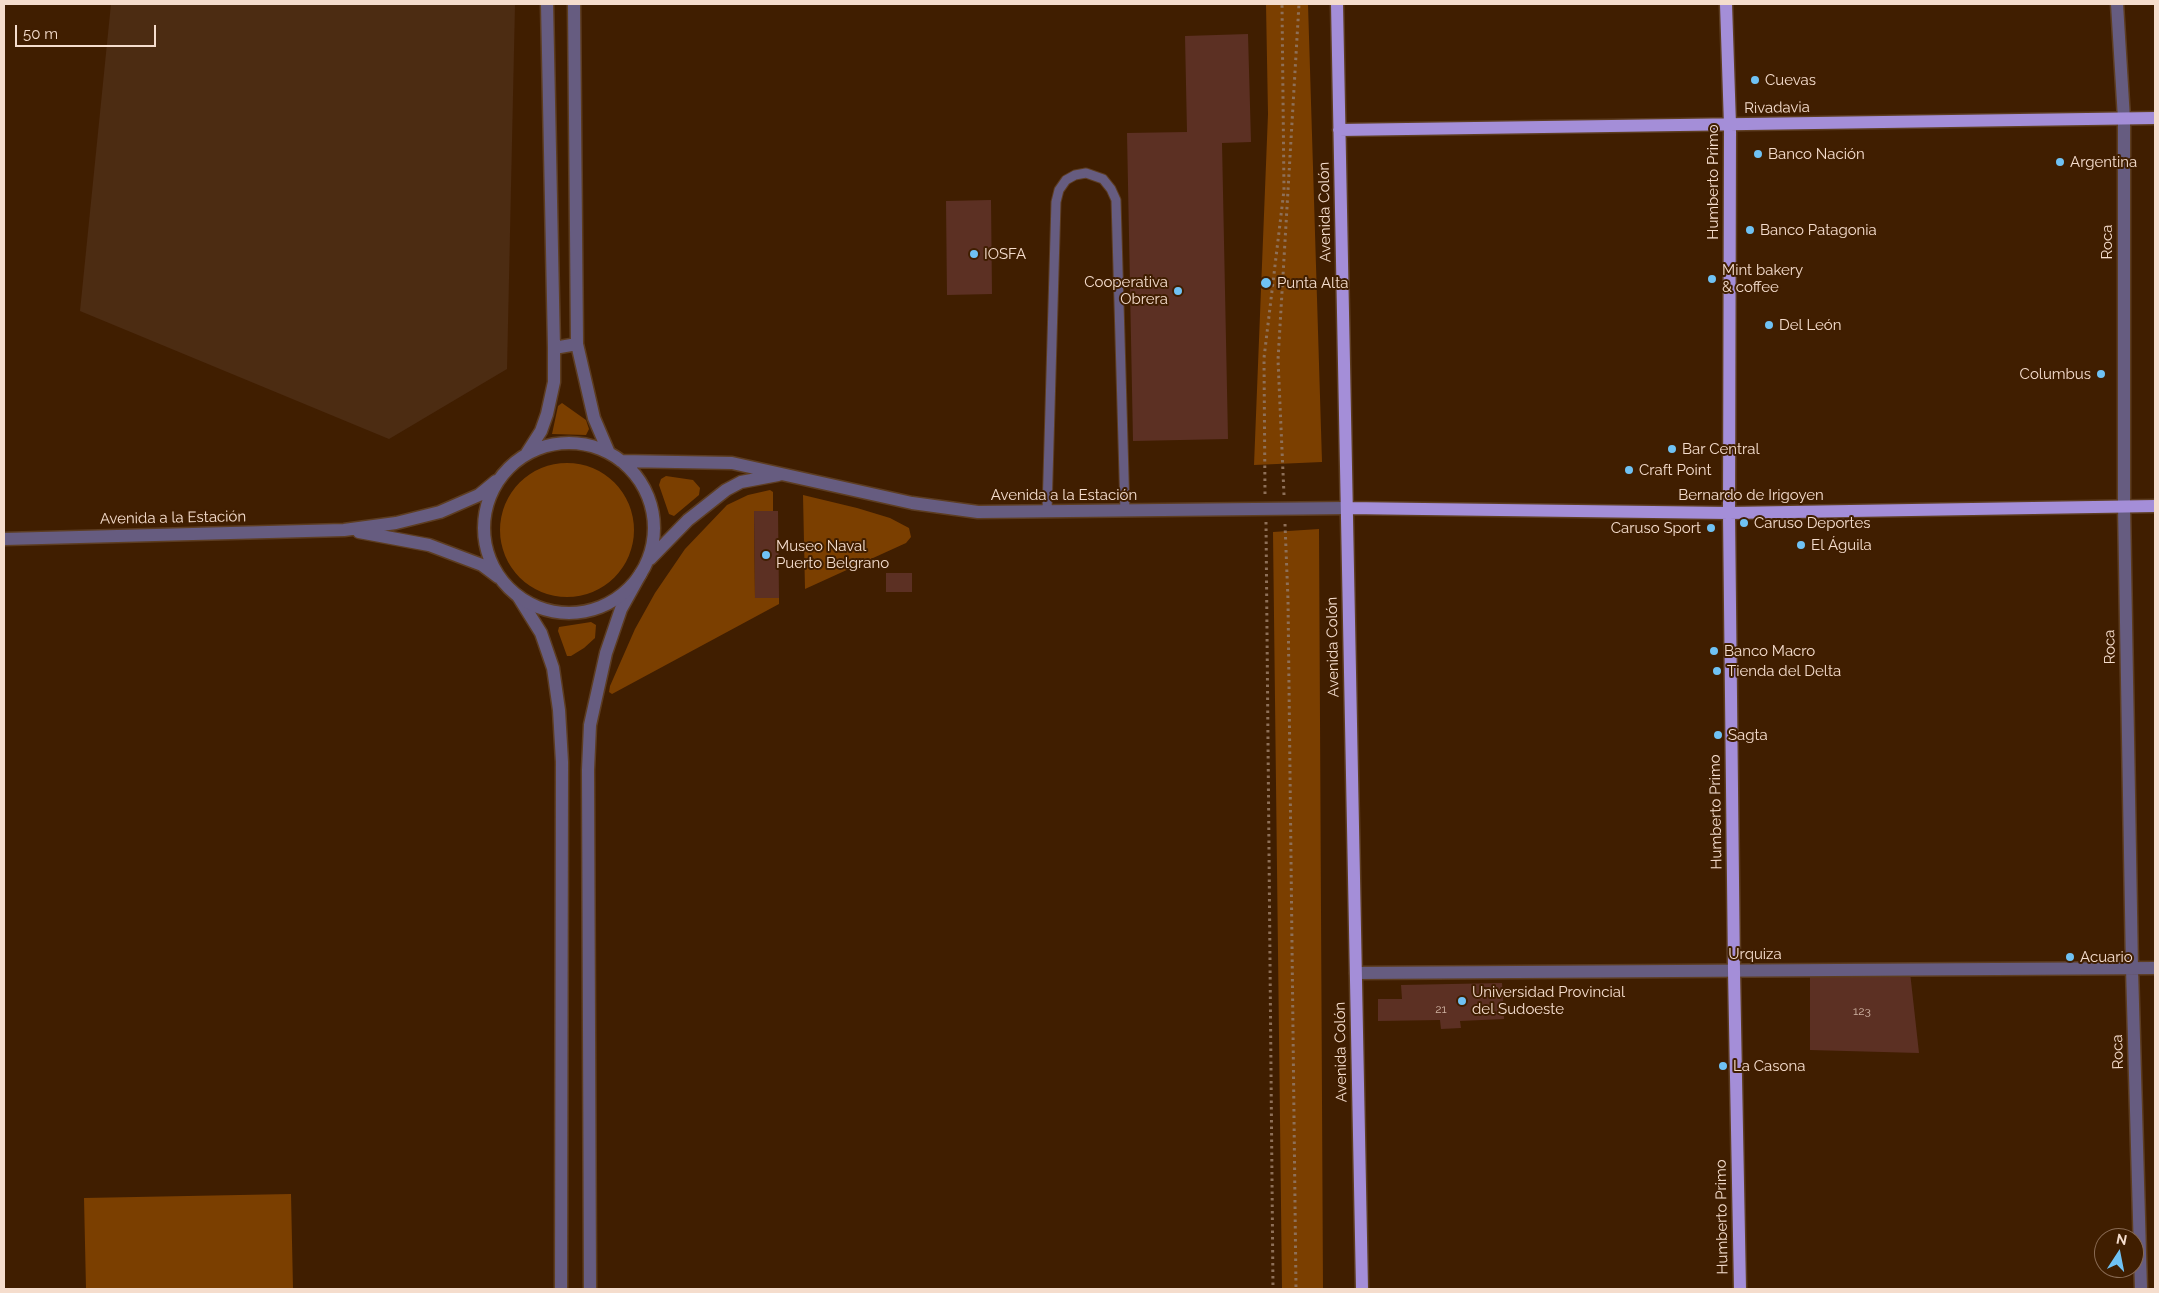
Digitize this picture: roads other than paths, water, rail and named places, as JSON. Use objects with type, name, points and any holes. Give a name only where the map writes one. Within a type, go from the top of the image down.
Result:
[{"type":"main road","name":"Avenida Colón","points":[[1337,4],[1362,1289]]},
{"type":"main road","name":"Humberto Primo","points":[[1726,4],[1730,125],[1729,513],[1740,1289]]},
{"type":"main road","name":"Rivadavia","points":[[1339,130],[2155,118]]},
{"type":"main road","name":"Bernardo de Irigoyen","points":[[1347,508],[1729,513],[2155,506]]},
{"type":"street","points":[[525,455],[537,438],[547,414],[554,382],[546,4]]},
{"type":"street","points":[[574,4],[577,344],[594,418],[609,453]]},
{"type":"street","name":"Roca","points":[[2117,4],[2124,119],[2124,506],[2132,968],[2141,1289]]},
{"type":"street","points":[[554,348],[577,344]]},
{"type":"street","points":[[344,530],[396,523],[440,512],[479,495],[525,455],[538,449],[567,443],[588,446],[609,453],[621,461],[640,482],[652,507],[654,534],[647,561],[621,609],[606,653],[590,725],[588,780],[590,1289]]},
{"type":"street","name":"Avenida a la Estación","points":[[621,461],[732,463],[912,502],[978,512],[1347,508]]},
{"type":"street","points":[[647,561],[688,520],[726,490],[741,482],[786,474]]},
{"type":"street","points":[[500,478],[488,502],[484,529],[488,556],[502,580]]},
{"type":"street","points":[[344,530],[436,547],[482,566],[502,580],[518,596],[541,633],[553,668],[560,710],[562,762],[561,1289]]},
{"type":"street","name":"Avenida a la Estación","points":[[4,539],[344,530]]},
{"type":"street","points":[[518,596],[537,607],[552,611],[568,613],[590,610],[619,597],[641,574]]},
{"type":"street","name":"Urquiza","points":[[1356,973],[2155,968]]},
{"type":"lane","points":[[1047,511],[1056,202],[1059,190],[1066,180],[1075,175],[1086,173],[1103,180],[1111,189],[1116,200],[1125,511]]},
{"type":"place","name":"Cuevas","points":[[1755,80]]},
{"type":"place","name":"Banco Nación","points":[[1758,154]]},
{"type":"place","name":"Argentina","points":[[2060,162]]},
{"type":"place","name":"Banco Patagonia","points":[[1750,230]]},
{"type":"place","name":"IOSFA","points":[[974,254]]},
{"type":"place","name":"Mint bakery & coffee","points":[[1712,279]]},
{"type":"place","name":"Punta Alta","points":[[1266,283]]},
{"type":"place","name":"Cooperativa Obrera","points":[[1178,291]]},
{"type":"place","name":"Del León","points":[[1769,325]]},
{"type":"place","name":"Columbus","points":[[2101,374]]},
{"type":"place","name":"Bar Central","points":[[1672,449]]},
{"type":"place","name":"Craft Point","points":[[1629,470]]},
{"type":"place","name":"Caruso Deportes","points":[[1744,523]]},
{"type":"place","name":"Caruso Sport","points":[[1711,528]]},
{"type":"place","name":"El Águila","points":[[1801,545]]},
{"type":"place","name":"Museo Naval Puerto Belgrano","points":[[766,555]]},
{"type":"place","name":"Banco Macro","points":[[1714,651]]},
{"type":"place","name":"Tienda del Delta","points":[[1717,671]]},
{"type":"place","name":"Sagta","points":[[1718,735]]},
{"type":"place","name":"Acuario","points":[[2070,957]]},
{"type":"place","name":"Universidad Provincial del Sudoeste","points":[[1462,1001]]},
{"type":"place","name":"La Casona","points":[[1723,1066]]}]
